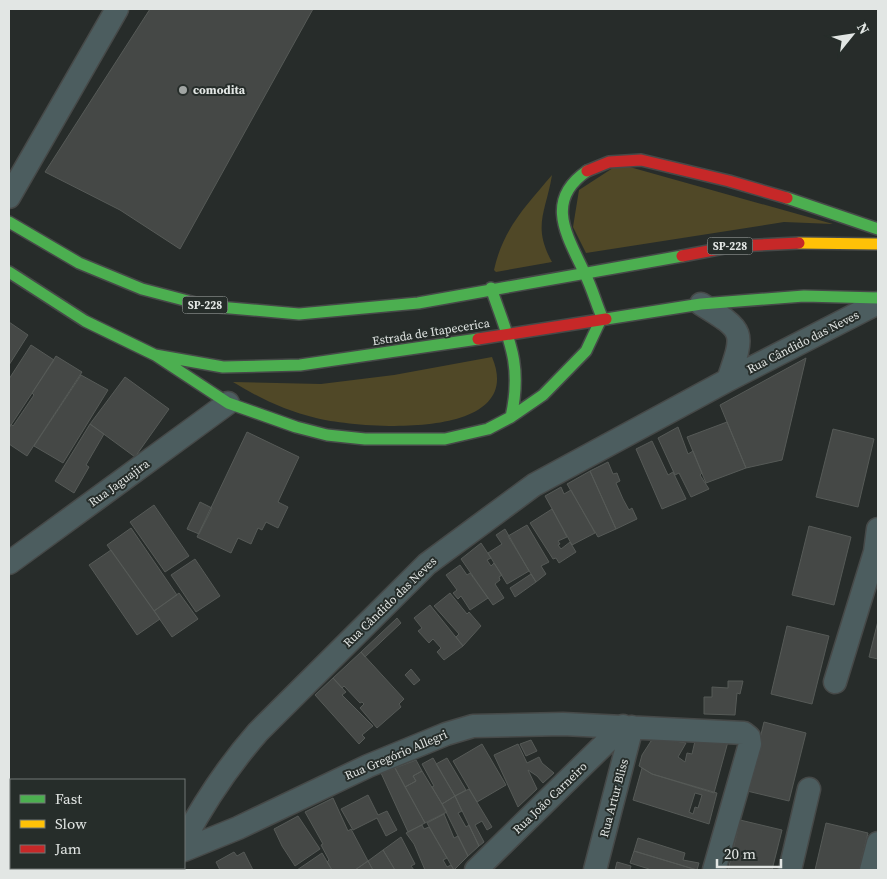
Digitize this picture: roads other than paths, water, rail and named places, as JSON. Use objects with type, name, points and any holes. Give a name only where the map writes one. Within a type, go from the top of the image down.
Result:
[{"type":"main road","points":[[155,355],[228,403],[296,427],[327,435],[365,439],[445,439],[488,429],[511,417],[543,395],[586,351],[602,318],[564,229],[562,211],[564,198],[569,188],[583,172],[600,164],[619,160],[636,160],[725,180],[878,229]]},
{"type":"main road","name":"SP-228","points":[[9,222],[79,263],[142,289],[207,306],[299,314],[418,302],[735,246],[821,242],[878,244]]},
{"type":"main road","name":"Estrada de Itapecerica","points":[[9,272],[85,321],[155,355],[223,367],[300,365],[701,304],[804,296],[878,298]]},
{"type":"main road","points":[[491,288],[516,357],[518,393],[511,417]]},
{"type":"street","points":[[9,197],[117,9]]},
{"type":"street","name":"Rua Cândido das Neves","points":[[185,838],[200,810],[236,757],[258,732],[427,564],[534,485],[728,380],[878,303]]},
{"type":"street","name":"Rua Cândido das Neves","points":[[701,304],[732,323],[738,332],[740,342],[728,380]]},
{"type":"street","name":"Rua Jaguajira","points":[[9,563],[228,403]]},
{"type":"street","points":[[835,682],[877,555],[878,529]]},
{"type":"street","name":"Rua Gregório Allegri","points":[[185,850],[238,828],[368,766],[446,734],[486,726],[563,724],[744,733],[749,737],[750,744],[714,870]]},
{"type":"street","name":"Rua João Carneiro","points":[[476,870],[628,727]]},
{"type":"street","name":"Rua Artur Bliss","points":[[595,870],[628,727]]},
{"type":"street","points":[[790,870],[808,789]]},
{"type":"street","points":[[871,870],[878,842]]},
{"type":"place","name":"comodita","points":[[183,90]]}]
